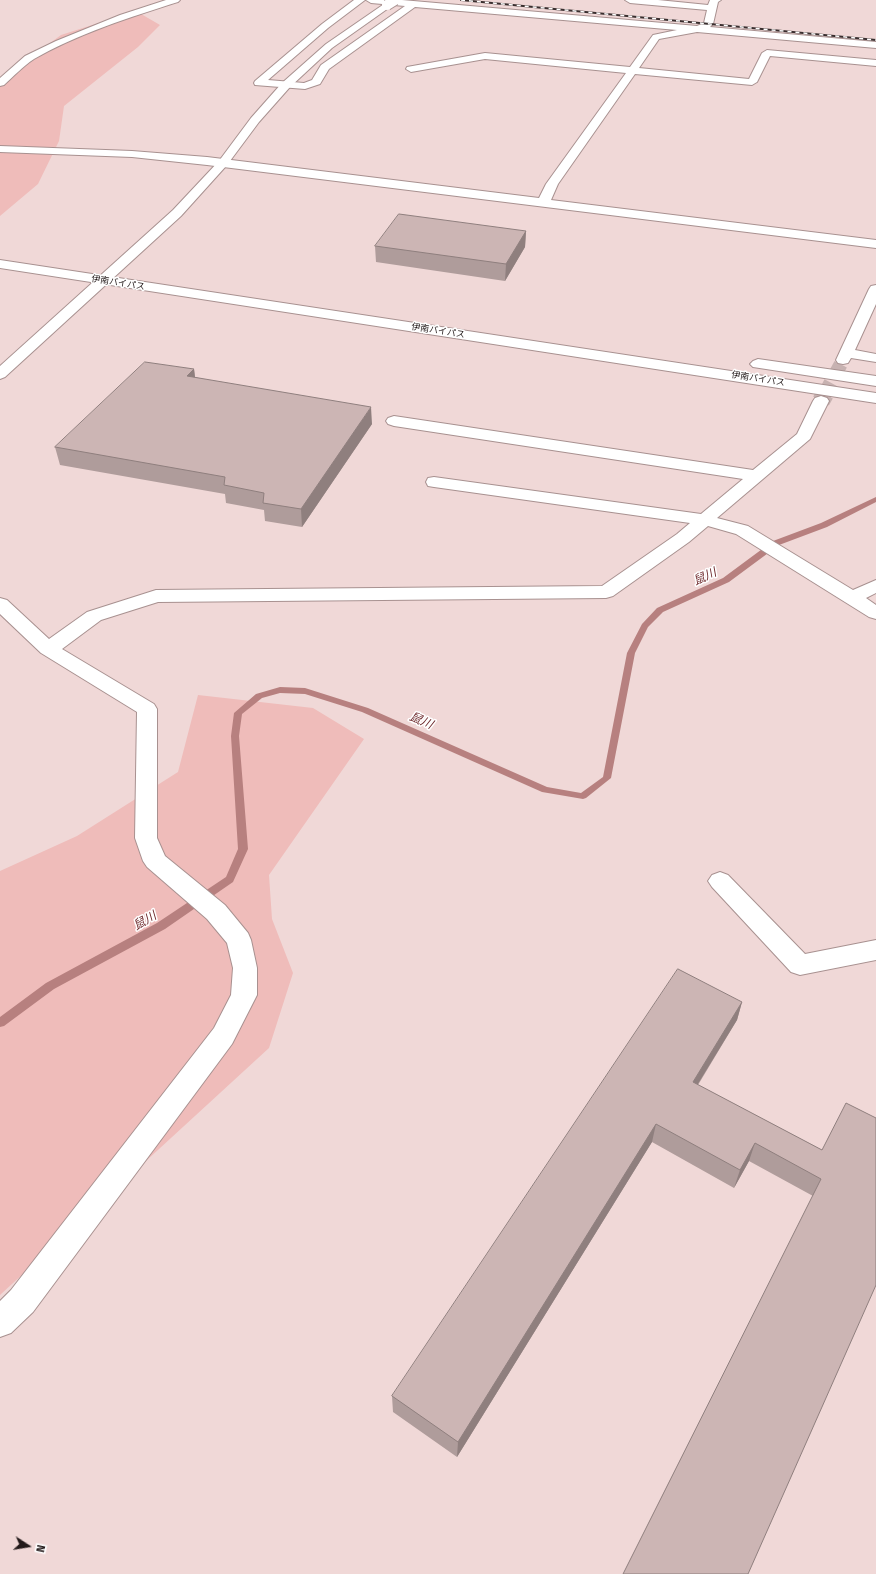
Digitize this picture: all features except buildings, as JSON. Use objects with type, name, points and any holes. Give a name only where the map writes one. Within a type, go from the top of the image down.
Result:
[{"type":"main road","points":[[0,83],[29,58],[59,43],[123,17],[175,0]]},
{"type":"main road","points":[[360,0],[325,26],[259,83],[305,86],[316,82],[325,68],[414,4]]},
{"type":"main road","points":[[371,0],[703,28],[876,45]]},
{"type":"main road","points":[[543,203],[552,184],[656,37],[703,28],[708,24],[714,4],[630,0]]},
{"type":"main road","points":[[0,374],[177,212],[224,163],[255,120],[286,85],[329,46],[391,2]]},
{"type":"main road","points":[[411,69],[485,56],[752,82],[766,53],[876,63]]},
{"type":"main road","points":[[0,149],[132,154],[224,163],[876,244]]},
{"type":"main road","name":"伊南バイパス","points":[[0,258],[106,277],[876,398]]},
{"type":"main road","name":"伊南バイパス","points":[[0,264],[685,355]]},
{"type":"main road","points":[[876,289],[845,356],[876,358]]},
{"type":"main road","name":"伊南バイパス","points":[[747,363],[876,381]]},
{"type":"main road","points":[[48,649],[94,616],[156,596],[606,592],[682,538],[804,436],[821,401]]},
{"type":"main road","points":[[394,421],[757,476]]},
{"type":"main road","points":[[434,482],[704,520],[742,530],[876,613]]},
{"type":"main road","points":[[852,598],[876,586]]},
{"type":"main road","points":[[0,604],[48,649],[147,709],[146,838],[155,861],[188,887],[216,912],[239,940],[246,968],[244,995],[223,1036],[22,1301],[0,1322]]},
{"type":"main road","points":[[720,881],[800,965],[876,950]]},
{"type":"shaded area","points":[[136,11],[160,25],[138,47],[64,106],[59,141],[38,184],[0,216],[0,80],[61,35]]},
{"type":"shaded area","points":[[198,695],[313,708],[364,739],[269,875],[272,919],[293,973],[269,1048],[0,1295],[0,871],[77,836],[178,772]]},
{"type":"waterway","name":"鼠川","points":[[0,1023],[50,986],[161,926],[230,879],[243,849],[235,736],[238,713],[259,696],[280,690],[305,691],[365,710],[545,790],[583,796],[607,778],[631,653],[645,626],[660,610],[726,580],[776,543],[824,525],[876,499]]},
{"type":"tunnel","points":[[824,395],[843,360]]},
{"type":"tunnel","points":[[821,401],[825,394]]},
{"type":"railway","points":[[461,0],[876,40]]}]
